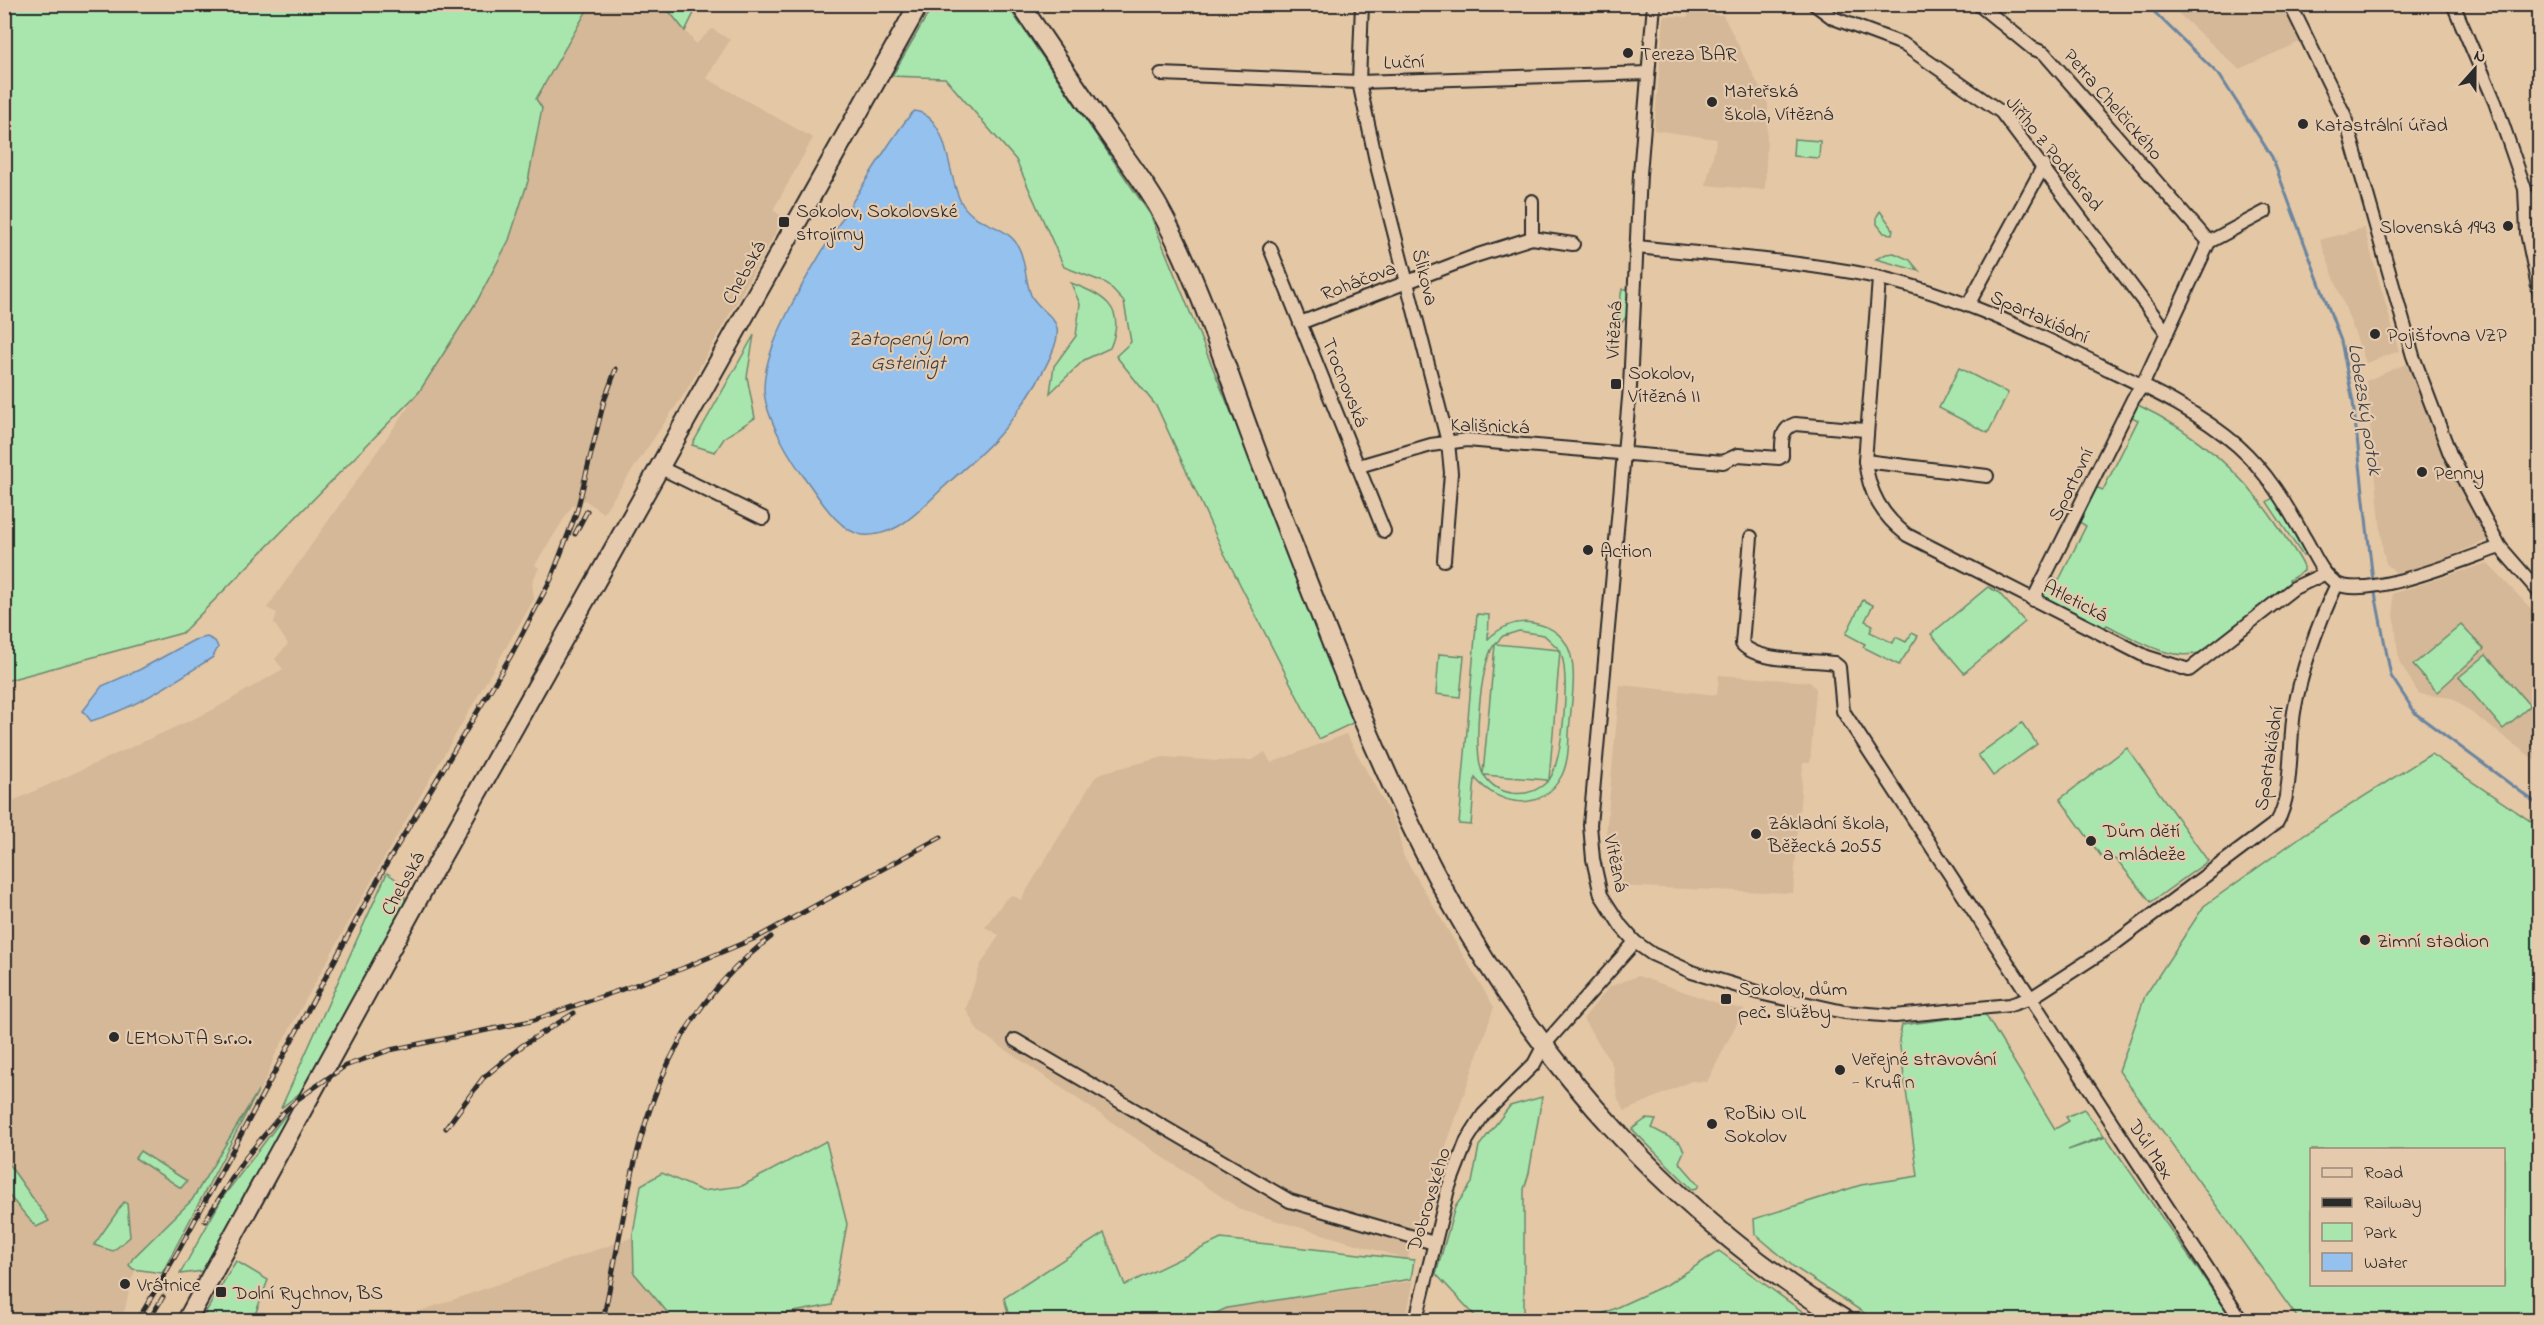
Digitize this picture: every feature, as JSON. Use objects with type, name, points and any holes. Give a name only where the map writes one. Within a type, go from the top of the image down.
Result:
[{"type":"main road","name":"Chebská","points":[[187,1320],[425,886],[919,4]]},
{"type":"main road","points":[[1020,4],[1159,207],[1196,289],[1264,471],[1376,750],[1452,903],[1506,992],[1544,1045],[1610,1125],[1719,1232],[1845,1320]]},
{"type":"street","name":"Šlikova","points":[[1362,4],[1359,82],[1448,441],[1451,473],[1444,560]]},
{"type":"street","name":"Vítězná","points":[[1654,4],[1636,247],[1630,387],[1622,453],[1590,825],[1593,859],[1601,895],[1621,926],[1635,942],[1661,959],[1692,972],[1764,994],[1844,1012],[1907,1016],[2010,1005],[2031,998]]},
{"type":"street","name":"Jiřího z Poděbrad","points":[[1814,4],[1833,18],[1903,44],[1996,107],[2044,165],[2167,333]]},
{"type":"street","name":"Petra Chelčického","points":[[1978,4],[2032,48],[2044,53],[2209,242]]},
{"type":"street","points":[[2290,4],[2344,114],[2413,356],[2450,454],[2500,547],[2540,593]]},
{"type":"street","points":[[2453,4],[2495,102],[2525,189],[2540,223]]},
{"type":"street","name":"Luční","points":[[1161,74],[1359,82],[1648,73]]},
{"type":"street","points":[[1968,305],[2044,165]]},
{"type":"street","points":[[2525,189],[2527,233],[2540,296]]},
{"type":"street","points":[[1532,201],[1532,238]]},
{"type":"street","points":[[2209,242],[2265,212]]},
{"type":"street","name":"Roháčova","points":[[1300,323],[1532,238],[1573,244]]},
{"type":"street","name":"Sportovní","points":[[2033,600],[2133,399],[2142,386],[2209,242]]},
{"type":"street","name":"Spartakiádní","points":[[1636,247],[1749,258],[1854,273],[1968,305],[2039,334],[2207,422],[2256,463],[2272,484],[2324,573],[2337,584],[2310,645],[2295,709],[2283,806],[2277,822],[2113,945],[2031,998]]},
{"type":"street","name":"Trocnovská","points":[[1270,248],[1384,531]]},
{"type":"street","name":"Atletická","points":[[1879,279],[1865,430],[1865,461],[1867,480],[1873,497],[1898,528],[1926,546],[2147,657],[2189,670],[2294,588],[2324,573]]},
{"type":"street","points":[[1622,453],[1723,462],[1738,455],[1779,458],[1782,456],[1782,436],[1789,426],[1829,426],[1865,430]]},
{"type":"street","name":"Kališnická","points":[[1359,466],[1448,441],[1467,440],[1597,453],[1622,453]]},
{"type":"street","points":[[1865,461],[1987,476]]},
{"type":"street","points":[[660,468],[763,518]]},
{"type":"street","points":[[1750,537],[1742,644],[1749,652],[1761,656],[1822,661],[1834,663],[1839,667],[1843,711],[2031,998]]},
{"type":"street","points":[[2337,584],[2350,589],[2387,583],[2500,547]]},
{"type":"street","name":"Dobrovského","points":[[1416,1320],[1448,1189],[1467,1140],[1483,1114],[1534,1064],[1544,1045],[1635,942]]},
{"type":"street","name":"Důl Max","points":[[2031,998],[2241,1320]]},
{"type":"street","points":[[1015,1040],[1290,1201],[1434,1243]]},
{"type":"shaded area","points":[[590,5],[664,5],[696,44],[712,29],[730,40],[706,78],[813,138],[773,210],[784,218],[686,391],[603,513],[585,500],[572,506],[535,565],[539,568],[532,582],[534,599],[383,860],[274,1057],[266,1079],[192,1200],[146,1244],[131,1281],[125,1309],[118,1320],[5,1320],[4,805],[211,711],[283,669],[275,659],[288,644],[274,623],[277,613],[267,608],[419,392],[477,301],[509,240],[528,181],[542,108],[536,99]]},
{"type":"shaded area","points":[[2169,5],[2280,5],[2302,41],[2239,69]]},
{"type":"shaded area","name":"Mateřská škola, Vítězná","points":[[1688,13],[1723,15],[1768,104],[1765,190],[1706,185],[1717,139],[1654,130],[1664,16],[1688,17]]},
{"type":"shaded area","points":[[2364,228],[2399,351],[2366,363],[2320,240]]},
{"type":"shaded area","points":[[2408,363],[2433,431],[2487,540],[2431,564],[2396,573],[2386,563],[2383,551],[2366,381]]},
{"type":"shaded area","points":[[2487,563],[2539,617],[2539,763],[2452,698],[2419,694],[2399,661],[2392,594]]},
{"type":"shaded area","points":[[1719,675],[1810,682],[1816,689],[1810,763],[1803,763],[1793,893],[1612,886],[1614,836],[1606,835],[1620,685],[1717,695]]},
{"type":"shaded area","points":[[1346,734],[1397,826],[1403,855],[1494,1007],[1407,1259],[1241,1210],[978,1031],[966,1009],[980,966],[999,935],[985,927],[1005,900],[1012,895],[1021,900],[1094,779],[1101,773],[1164,757],[1218,761],[1253,760],[1265,752],[1271,763]]},
{"type":"shaded area","points":[[1638,976],[1723,1005],[1744,1009],[1707,1082],[1691,1081],[1625,1111],[1618,1099],[1612,1064],[1583,1019],[1609,987]]},
{"type":"shaded area","points":[[642,1234],[634,1273],[674,1320],[409,1320],[406,1316]]},
{"type":"shaded area","points":[[1414,1281],[1405,1320],[1182,1320],[1243,1301],[1319,1295]]},
{"type":"green space","points":[[5,4],[590,5],[536,99],[542,108],[528,181],[509,240],[477,301],[419,392],[182,633],[5,681]]},
{"type":"green space","points":[[664,5],[698,5],[685,31]]},
{"type":"green space","points":[[933,5],[1007,5],[1150,214],[1357,721],[1319,739],[1223,551],[1157,407],[1116,356],[1131,342],[1124,302],[1106,283],[1064,267],[1016,160],[945,78],[892,76]]},
{"type":"green space","points":[[1794,139],[1820,141],[1819,158],[1793,156]]},
{"type":"green space","points":[[1880,211],[1893,229],[1892,234],[1884,233],[1877,224]]},
{"type":"green space","points":[[1894,253],[1910,260],[1919,271],[1876,259]]},
{"type":"green space","points":[[1071,283],[1094,293],[1110,305],[1116,323],[1115,334],[1110,348],[1084,360],[1050,393],[1054,366],[1076,336],[1080,304]]},
{"type":"green space","points":[[1622,289],[1629,289],[1628,310],[1625,319],[1616,325]]},
{"type":"green space","points":[[754,335],[747,377],[755,418],[725,437],[715,452],[692,445]]},
{"type":"green space","points":[[1959,368],[2008,393],[1988,433],[1939,408]]},
{"type":"green space","points":[[2136,404],[2158,415],[2198,441],[2234,472],[2265,508],[2304,567],[2304,571],[2289,580],[2291,584],[2205,651],[2180,655],[2155,648],[2107,625],[2104,628],[2047,599],[2043,594],[2051,576],[2059,580],[2086,526],[2078,521],[2095,487],[2103,490],[2138,420],[2130,416]]},
{"type":"green space","points":[[2274,497],[2308,556],[2303,556],[2267,502]]},
{"type":"green space","points":[[1988,587],[1998,592],[2025,622],[1964,673],[1931,634]]},
{"type":"green space","points":[[1863,600],[1873,605],[1865,621],[1873,625],[1870,632],[1893,643],[1896,637],[1906,642],[1912,633],[1918,636],[1899,665],[1863,647],[1865,644],[1846,634]]},
{"type":"green space","points":[[1477,614],[1489,615],[1488,639],[1503,628],[1514,624],[1527,622],[1550,628],[1561,637],[1572,661],[1573,691],[1568,748],[1562,775],[1554,787],[1543,796],[1520,802],[1496,795],[1475,778],[1471,825],[1459,824]],"holes":[[[1519,631],[1544,635],[1560,650],[1495,644],[1503,636]],[[1495,645],[1483,774],[1478,748],[1479,708],[1489,655]],[[1560,651],[1565,677],[1564,716],[1558,755],[1549,780]],[[1484,775],[1548,781],[1532,791],[1523,793],[1505,792]]]},
{"type":"green space","points":[[2461,625],[2484,649],[2437,692],[2413,665]]},
{"type":"green space","points":[[1439,654],[1464,656],[1460,697],[1436,694]]},
{"type":"green space","points":[[2486,655],[2530,706],[2503,729],[2459,677]]},
{"type":"green space","points":[[2022,723],[2037,744],[1993,776],[1978,755]]},
{"type":"green space","points":[[2127,748],[2208,861],[2151,902],[2117,860],[2101,856],[2060,799]]},
{"type":"green space","points":[[2431,754],[2539,827],[2539,1320],[2299,1320],[2119,1071],[2145,996],[2204,906],[2306,833]]},
{"type":"green space","points":[[387,873],[404,885],[405,902],[305,1089],[281,1108]]},
{"type":"green space","points":[[1985,1014],[2055,1129],[2069,1121],[2066,1117],[2084,1109],[2104,1136],[2068,1150],[2106,1137],[2233,1320],[1875,1320],[1794,1267],[1755,1234],[1754,1219],[1861,1185],[1918,1176],[1899,1040],[1902,1025]]},
{"type":"green space","points":[[258,1091],[162,1273],[133,1269],[129,1265],[133,1258],[192,1200]]},
{"type":"green space","points":[[1542,1097],[1529,1173],[1524,1189],[1524,1320],[1479,1320],[1436,1274],[1455,1207],[1472,1183],[1479,1146],[1510,1106]]},
{"type":"green space","points":[[294,1109],[208,1268],[203,1271],[180,1274],[223,1197],[283,1118]]},
{"type":"green space","points":[[1646,1119],[1656,1120],[1652,1128],[1680,1143],[1684,1151],[1679,1162],[1699,1185],[1697,1188],[1692,1189],[1632,1129]]},
{"type":"green space","points":[[826,1141],[847,1224],[832,1305],[772,1316],[764,1320],[674,1320],[634,1273],[633,1235],[641,1185],[662,1173],[702,1191],[742,1186]]},
{"type":"green space","points":[[140,1151],[187,1181],[181,1188],[135,1158]]},
{"type":"green space","points":[[5,1159],[49,1221],[36,1227],[5,1191]]},
{"type":"green space","points":[[124,1202],[127,1204],[130,1237],[113,1251],[94,1245]]},
{"type":"green space","points":[[1104,1233],[1125,1285],[1221,1239],[1414,1260],[1411,1279],[1227,1308],[1201,1320],[1010,1320],[1004,1298]]},
{"type":"green space","points":[[1719,1251],[1814,1320],[1589,1320],[1668,1284]]},
{"type":"green space","points":[[236,1261],[268,1280],[253,1320],[201,1320]]},
{"type":"water","name":"Zatopený lom Gsteinigt","points":[[915,111],[926,116],[935,124],[946,149],[956,191],[966,209],[972,215],[1007,234],[1017,245],[1023,258],[1031,295],[1055,323],[1057,339],[1036,384],[1016,414],[992,442],[923,508],[905,522],[886,532],[863,535],[847,529],[832,515],[795,463],[780,438],[769,412],[765,400],[765,378],[773,346],[799,291],[873,169],[906,120]]},
{"type":"water","points":[[207,637],[215,641],[218,647],[213,657],[169,685],[108,716],[91,721],[83,711],[102,686],[139,670],[194,640]]},
{"type":"waterway","name":"Lobezský potok","points":[[2146,4],[2220,76],[2272,157],[2341,341],[2353,402],[2373,581]]},
{"type":"waterway","name":"Lobezský potok","points":[[2374,588],[2391,676],[2416,714],[2540,806]]},
{"type":"railway","points":[[138,1320],[180,1248],[387,863],[510,657],[551,579],[577,511],[604,401],[616,369]]},
{"type":"railway","points":[[575,534],[587,511]]},
{"type":"railway","points":[[205,1221],[243,1161],[281,1115],[298,1099],[345,1066],[390,1050],[531,1021],[681,969],[758,937],[941,837]]},
{"type":"railway","points":[[603,1320],[635,1160],[650,1110],[668,1063],[694,1018],[727,976],[771,937]]},
{"type":"railway","points":[[446,1128],[483,1078],[523,1045],[574,1013]]},
{"type":"railway","points":[[149,1320],[163,1297]]},
{"type":"place","name":"Tereza BAR","points":[[1628,53]]},
{"type":"place","name":"Mateřská škola, Vítězná","points":[[1712,102]]},
{"type":"place","name":"Katastrální úřad","points":[[2303,124]]},
{"type":"place","name":"Sokolov, Sokolovské strojírny","points":[[784,222]]},
{"type":"place","name":"Slovenská 1943","points":[[2508,226]]},
{"type":"place","name":"Pojišťovna VZP","points":[[2375,334]]},
{"type":"place","name":"Sokolov, Vítězná II","points":[[1616,384]]},
{"type":"place","name":"Penny","points":[[2422,472]]},
{"type":"place","name":"Action","points":[[1588,550]]},
{"type":"place","name":"Základní škola, Běžecká 2055","points":[[1756,834]]},
{"type":"place","name":"Dům dětí a mládeže","points":[[2091,841]]},
{"type":"place","name":"Zimní stadion","points":[[2365,940]]},
{"type":"place","name":"Sokolov, dům peč. služby","points":[[1726,999]]},
{"type":"place","name":"LEMONTA s.r.o.","points":[[114,1037]]},
{"type":"place","name":"Veřejné stravování - Krufin","points":[[1840,1070]]},
{"type":"place","name":"RoBiN OIL Sokolov","points":[[1712,1124]]},
{"type":"place","name":"Vrátnice","points":[[125,1284]]},
{"type":"place","name":"Dolní Rychnov, BS","points":[[221,1292]]}]
